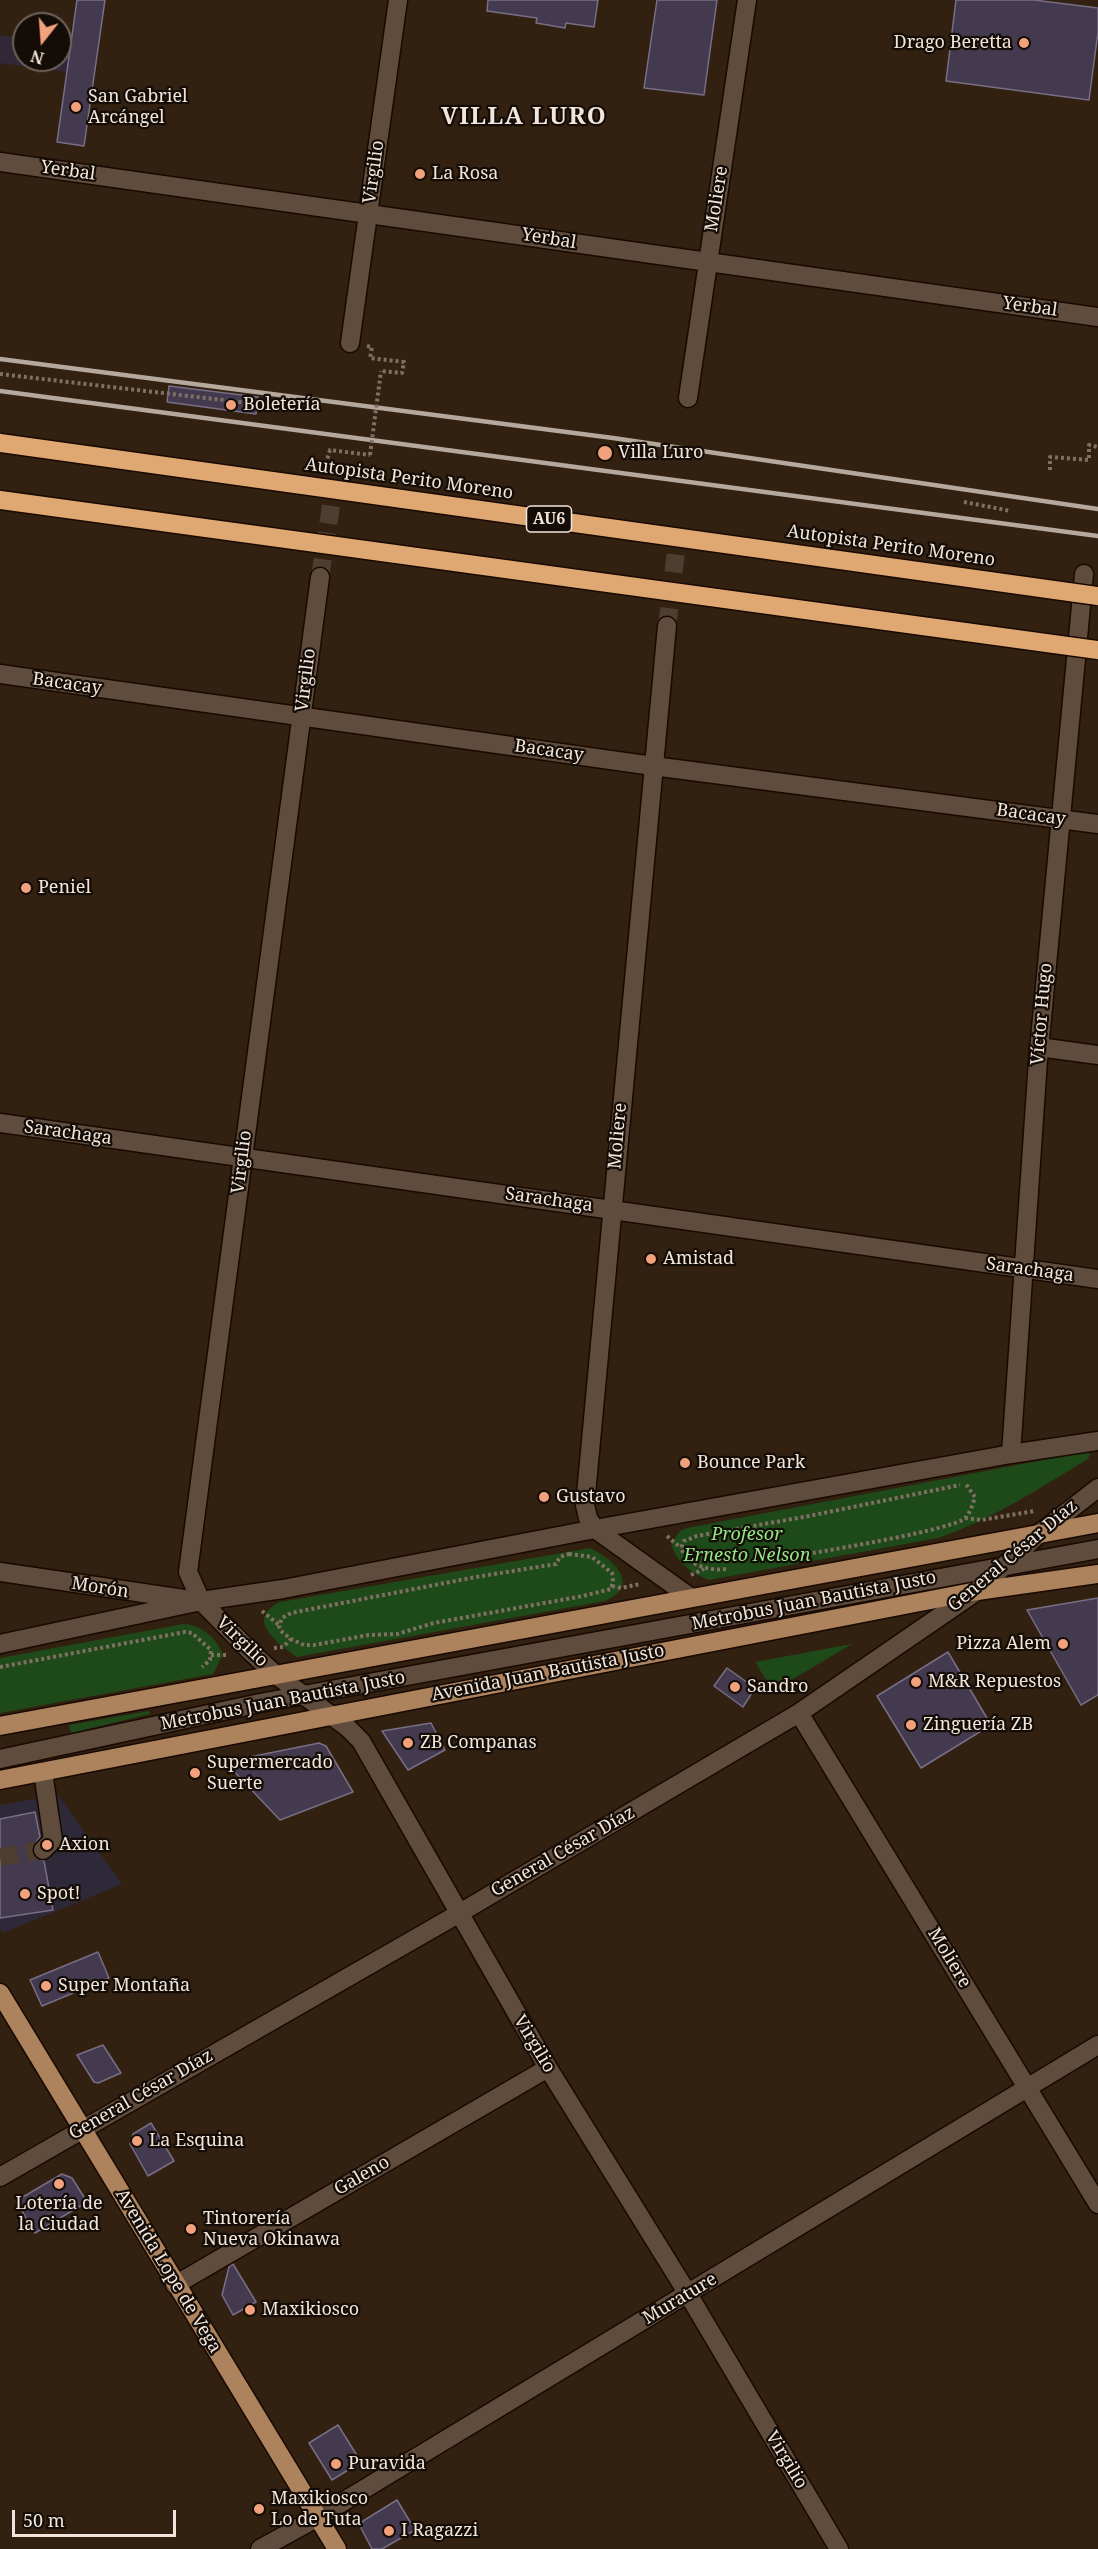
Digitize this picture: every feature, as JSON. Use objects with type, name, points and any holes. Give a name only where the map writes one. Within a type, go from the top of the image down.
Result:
[{"type":"highway","name":"Autopista Perito Moreno","points":[[0,443],[1098,596]]},
{"type":"highway","points":[[0,500],[1098,650]]},
{"type":"main road","points":[[0,1726],[1098,1523]]},
{"type":"main road","name":"Avenida Juan Bautista Justo","points":[[0,1780],[977,1591],[1098,1574]]},
{"type":"main road","name":"Avenida Lope de Vega","points":[[0,1993],[337,2549]]},
{"type":"street","name":"Virgilio","points":[[350,343],[398,0]]},
{"type":"street","name":"Moliere","points":[[688,398],[747,0]]},
{"type":"street","name":"Yerbal","points":[[0,162],[369,212],[707,263],[1098,317]]},
{"type":"street","name":"Víctor Hugo","points":[[1011,1454],[1039,1047],[1084,574]]},
{"type":"street","name":"Virgilio","points":[[320,577],[188,1572],[201,1601],[276,1675],[347,1727],[361,1741],[548,2068],[688,2294],[839,2549]]},
{"type":"street","name":"Moliere","points":[[595,1529],[588,1518],[585,1505],[667,626]]},
{"type":"street","name":"Bacacay","points":[[0,674],[653,766],[1098,824]]},
{"type":"street","points":[[1039,1047],[1098,1055]]},
{"type":"street","name":"Sarachaga","points":[[0,1123],[1098,1279]]},
{"type":"street","points":[[0,1644],[201,1601],[283,1589],[595,1529],[1011,1454],[1098,1441]]},
{"type":"street","name":"General César Díaz","points":[[0,2177],[458,1914],[799,1713],[977,1591],[1041,1532],[1098,1488]]},
{"type":"street","points":[[595,1529],[690,1597]]},
{"type":"street","name":"Metrobus Juan Bautista Justo","points":[[0,1759],[305,1696],[1098,1549]]},
{"type":"street","name":"Morón","points":[[0,1572],[201,1601]]},
{"type":"street","name":"Moliere","points":[[799,1713],[1098,2204]]},
{"type":"street","points":[[43,1772],[53,1840],[43,1850]]},
{"type":"street","name":"Murature","points":[[260,2549],[318,2517],[1098,2045]]},
{"type":"street","name":"Galeno","points":[[175,2285],[548,2068]]},
{"type":"path","points":[[330,450],[370,455],[381,371],[402,373],[404,362],[370,358]]},
{"type":"path","points":[[0,374],[257,404]]},
{"type":"path","points":[[1050,470],[1050,457],[1089,460],[1089,446],[1098,447]]},
{"type":"path","points":[[964,502],[1011,511]]},
{"type":"path","points":[[681,1548],[684,1541],[697,1536],[953,1488],[965,1482],[977,1480]]},
{"type":"path","points":[[965,1482],[975,1497],[965,1518]]},
{"type":"path","points":[[805,1555],[931,1530],[965,1518],[982,1520],[1039,1510]]},
{"type":"path","points":[[673,1541],[681,1548],[684,1555],[704,1569],[712,1571],[736,1569]]},
{"type":"path","points":[[279,1626],[282,1618],[291,1613],[556,1564],[560,1557],[569,1554],[591,1557],[612,1573],[612,1586]]},
{"type":"path","points":[[695,1574],[704,1569]]},
{"type":"path","points":[[612,1586],[621,1588]]},
{"type":"path","points":[[266,1614],[291,1639],[304,1645],[314,1645],[369,1635],[397,1634],[435,1623],[583,1596],[607,1590],[612,1586]]},
{"type":"path","points":[[0,1667],[185,1632],[192,1633],[211,1653],[223,1655]]},
{"type":"path","points":[[283,1647],[291,1639]]},
{"type":"shaded area","points":[[0,35],[12,36],[12,65],[0,63]]},
{"type":"shaded area","name":"Axion","points":[[58,1795],[122,1884],[3,1933],[0,1929],[0,1805]]},
{"type":"green space","name":"Profesor Ernesto Nelson","points":[[1085,1452],[1090,1454],[1088,1459],[1033,1492],[996,1513],[938,1538],[709,1580],[686,1566],[677,1557],[671,1544],[680,1531],[687,1528]]},
{"type":"green space","points":[[590,1548],[607,1558],[620,1572],[623,1580],[622,1587],[616,1595],[605,1601],[297,1657],[274,1638],[265,1623],[265,1616],[270,1609],[280,1602]]},
{"type":"green space","points":[[183,1624],[202,1630],[213,1638],[221,1649],[223,1655],[213,1674],[0,1713],[0,1658]]},
{"type":"green space","points":[[852,1644],[773,1691],[755,1662]]},
{"type":"green space","points":[[149,1711],[150,1714],[71,1733],[69,1725]]},
{"type":"building","name":"San Gabriel Arcángel","points":[[77,0],[105,0],[84,146],[57,142],[67,72],[72,72],[72,36]]},
{"type":"building","points":[[488,0],[598,0],[594,27],[566,23],[565,28],[536,23],[537,18],[487,11]]},
{"type":"building","points":[[657,0],[717,0],[704,95],[644,88]]},
{"type":"building","name":"Drago Beretta","points":[[956,0],[1034,0],[1098,8],[1098,32],[1089,100],[946,81]]},
{"type":"building","points":[[169,386],[258,397],[256,414],[167,402]]},
{"type":"building","name":"Pizza Alem","points":[[1098,1598],[1098,1695],[1081,1705],[1027,1610]]},
{"type":"building","points":[[948,1652],[991,1725],[921,1768],[877,1696]]},
{"type":"building","name":"Sandro","points":[[727,1668],[755,1688],[743,1707],[714,1686]]},
{"type":"building","points":[[431,1723],[445,1750],[408,1770],[382,1731]]},
{"type":"building","points":[[319,1743],[326,1746],[353,1792],[280,1820],[225,1762]]},
{"type":"building","points":[[35,1812],[40,1837],[32,1847],[32,1852],[36,1858],[44,1861],[53,1910],[0,1918],[0,1819]]},
{"type":"building","points":[[98,1952],[109,1978],[42,2006],[30,1980]]},
{"type":"building","points":[[103,2045],[121,2073],[98,2083],[94,2082],[77,2055]]},
{"type":"building","points":[[151,2123],[174,2161],[148,2176],[130,2144],[133,2134]]},
{"type":"building","points":[[62,2174],[72,2178],[87,2202],[35,2233],[16,2201]]},
{"type":"building","points":[[233,2264],[256,2302],[233,2315],[222,2295],[229,2267]]},
{"type":"building","points":[[338,2425],[361,2462],[332,2480],[309,2443]]},
{"type":"building","points":[[397,2500],[415,2530],[382,2549],[372,2549],[361,2528],[363,2521]]},
{"type":"tunnel","points":[[320,577],[333,493]]},
{"type":"tunnel","points":[[667,626],[676,552]]},
{"type":"tunnel","points":[[0,1857],[43,1850]]},
{"type":"railway","points":[[0,359],[613,438],[1098,509]]},
{"type":"railway","points":[[0,391],[1098,536]]},
{"type":"place","name":"Drago Beretta","points":[[1024,43]]},
{"type":"place","name":"San Gabriel Arcángel","points":[[76,107]]},
{"type":"place","name":"La Rosa","points":[[420,174]]},
{"type":"place","name":"Boletería","points":[[231,405]]},
{"type":"place","name":"Villa Luro","points":[[605,453]]},
{"type":"place","name":"Peniel","points":[[26,888]]},
{"type":"place","name":"Amistad","points":[[651,1259]]},
{"type":"place","name":"Bounce Park","points":[[685,1463]]},
{"type":"place","name":"Gustavo","points":[[544,1497]]},
{"type":"place","name":"Pizza Alem","points":[[1063,1644]]},
{"type":"place","name":"M&R Repuestos","points":[[916,1682]]},
{"type":"place","name":"Sandro","points":[[735,1687]]},
{"type":"place","name":"Zinguería ZB","points":[[911,1725]]},
{"type":"place","name":"ZB Companas","points":[[408,1743]]},
{"type":"place","name":"Supermercado Suerte","points":[[195,1773]]},
{"type":"place","name":"Axion","points":[[47,1845]]},
{"type":"place","name":"Spot!","points":[[25,1894]]},
{"type":"place","name":"Super Montaña","points":[[46,1986]]},
{"type":"place","name":"La Esquina","points":[[137,2141]]},
{"type":"place","name":"Lotería de la Ciudad","points":[[59,2184]]},
{"type":"place","name":"Tintorería Nueva Okinawa","points":[[191,2229]]},
{"type":"place","name":"Maxikiosco","points":[[250,2310]]},
{"type":"place","name":"Puravida","points":[[336,2464]]},
{"type":"place","name":"Maxikiosco Lo de Tuta","points":[[259,2509]]},
{"type":"place","name":"I Ragazzi","points":[[389,2531]]},
{"type":"district","name":"VILLA LURO","points":[[524,117]]}]
